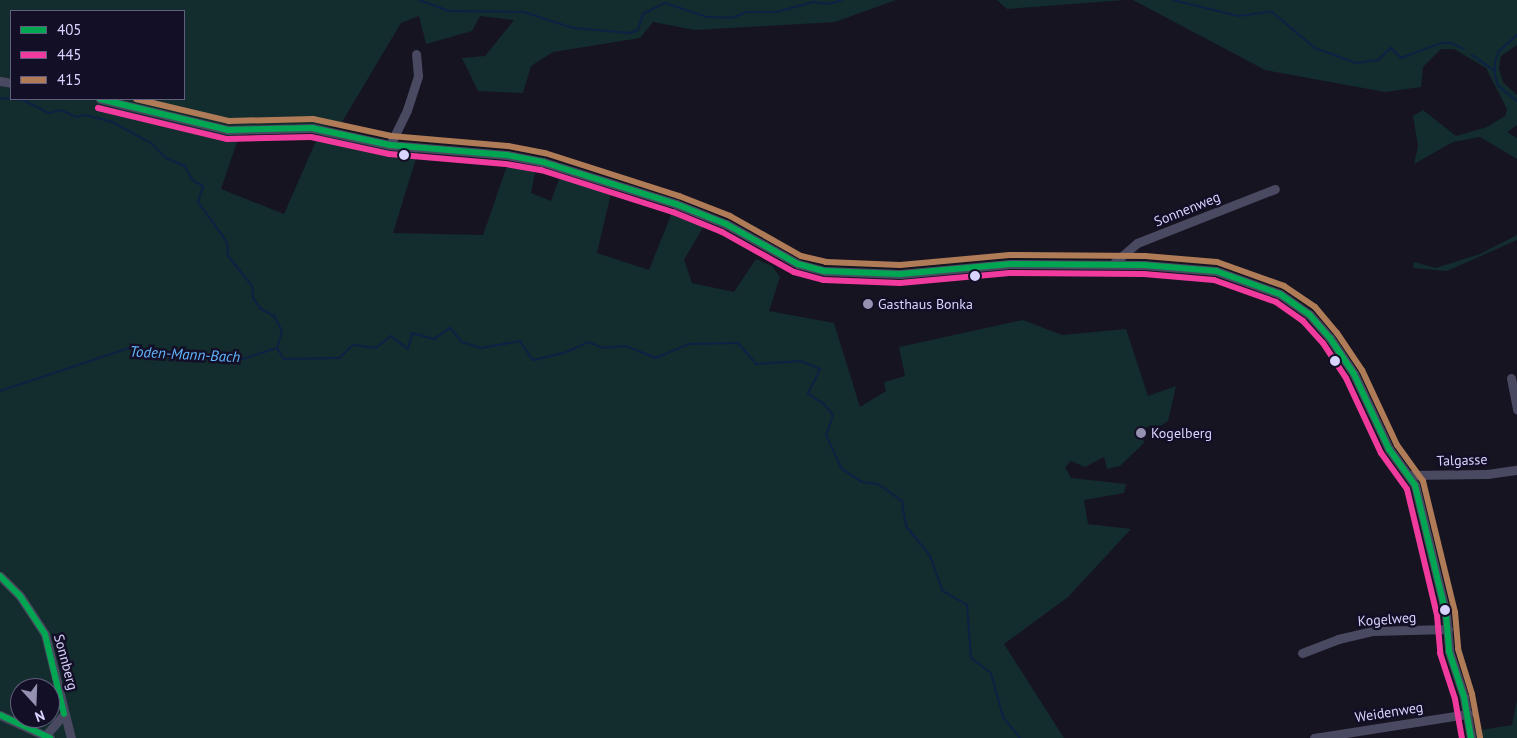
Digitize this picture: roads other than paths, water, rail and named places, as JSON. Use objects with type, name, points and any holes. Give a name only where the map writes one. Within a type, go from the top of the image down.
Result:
[{"type":"street","points":[[390,145],[407,110],[418,76],[416,54]]},
{"type":"street","points":[[104,100],[228,130],[312,128],[390,145],[507,156],[543,162],[685,208],[741,232],[790,261],[824,271],[909,273],[1010,264],[1114,263],[1216,271],[1264,287],[1299,306],[1318,323],[1354,374],[1389,449],[1415,485],[1448,629],[1451,660],[1468,714],[1471,738]]},
{"type":"street","name":"Sonnenweg","points":[[1114,263],[1138,243],[1274,189]]},
{"type":"street","points":[[1511,378],[1517,409]]},
{"type":"street","name":"Talgasse","points":[[1408,475],[1487,474],[1517,470]]},
{"type":"street","name":"Sonnberg","points":[[0,576],[20,596],[45,634],[71,738]]},
{"type":"street","name":"Kogelweg","points":[[1302,653],[1338,638],[1372,630],[1448,629]]},
{"type":"street","points":[[0,715],[47,737],[64,714]]},
{"type":"street","name":"Weidenweg","points":[[1314,738],[1468,714]]},
{"type":"waterway","points":[[419,0],[449,11],[524,12],[573,28],[630,33],[638,30],[643,14],[665,3],[707,17],[732,18],[747,12],[776,12],[813,2],[829,4],[841,0]]},
{"type":"waterway","points":[[1173,0],[1238,16],[1272,12],[1315,48],[1356,63],[1378,60],[1391,48],[1401,58],[1441,43],[1451,43],[1464,49]]},
{"type":"waterway","points":[[1517,35],[1499,51],[1495,61],[1495,76],[1498,86],[1517,101]]},
{"type":"waterway","points":[[1472,55],[1495,71]]},
{"type":"waterway","points":[[0,98],[10,99]]},
{"type":"waterway","points":[[23,100],[49,113],[61,110],[76,117],[86,115],[112,122],[151,143],[166,158],[185,166],[192,180],[203,186],[198,202],[227,242],[228,256],[252,286],[253,298],[261,309],[274,316],[282,331],[277,348]]},
{"type":"waterway","name":"Toden-Mann-Bach","points":[[0,391],[129,348],[243,359],[277,348],[284,359],[339,358],[353,345],[376,348],[391,336],[408,349],[412,333],[434,339],[450,328],[462,342],[481,348],[520,341],[533,360],[564,353],[589,342],[603,348],[626,346],[656,358],[689,344],[738,343],[756,364],[801,361],[820,369],[808,394],[824,404],[833,415],[826,435],[842,469],[862,482],[878,484],[902,501],[906,526],[930,556],[943,591],[967,605],[971,658],[991,673],[1003,717],[1020,738]]},
{"type":"place","name":"Gasthaus Bonka","points":[[868,304]]},
{"type":"place","name":"Kogelberg","points":[[1141,433]]}]
